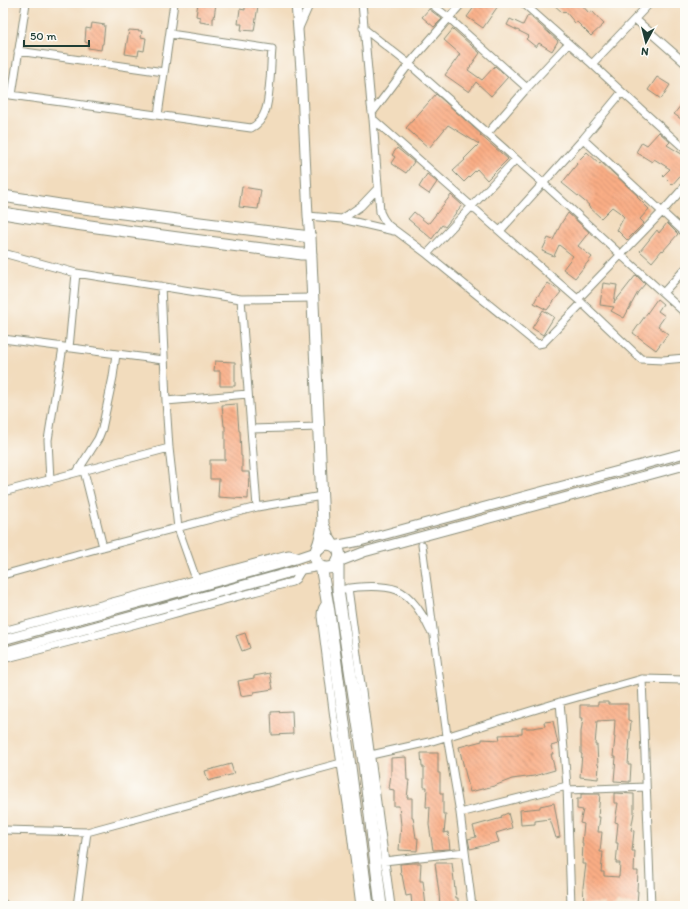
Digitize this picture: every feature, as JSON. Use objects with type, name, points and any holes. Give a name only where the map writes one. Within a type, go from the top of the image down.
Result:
[{"type":"main road","points":[[296,3],[302,70],[322,496],[323,524],[321,538],[316,551],[316,558],[317,562],[321,566],[327,603],[368,906]]},
{"type":"main road","points":[[3,196],[310,238]]},
{"type":"main road","points":[[3,213],[181,239],[311,254]]},
{"type":"main road","points":[[3,640],[301,558],[316,551],[323,545],[327,544],[334,546],[360,541],[685,453]]},
{"type":"main road","points":[[3,652],[302,569],[321,566],[331,568],[338,563],[364,552],[685,465]]},
{"type":"main road","points":[[323,524],[328,537],[339,552],[340,556],[338,563],[343,589],[382,906]]},
{"type":"street","points":[[12,95],[26,3]]},
{"type":"street","points":[[158,114],[174,3]]},
{"type":"street","points":[[298,29],[311,3]]},
{"type":"street","points":[[362,3],[380,212],[383,218],[388,225],[428,254],[534,342],[538,344],[543,343],[685,186]]},
{"type":"street","points":[[430,3],[449,18],[527,88]]},
{"type":"street","points":[[372,116],[409,64],[462,3]]},
{"type":"street","points":[[523,3],[685,148]]},
{"type":"street","points":[[592,64],[635,19],[644,6],[650,3]]},
{"type":"street","points":[[635,19],[685,63]]},
{"type":"street","points":[[363,28],[409,64],[543,183],[685,313]]},
{"type":"street","points":[[3,94],[252,128],[258,124],[267,104],[272,49],[170,34]]},
{"type":"street","points":[[487,134],[568,44]]},
{"type":"street","points":[[671,50],[685,56]]},
{"type":"street","points":[[18,51],[164,72]]},
{"type":"street","points":[[500,231],[583,139],[622,92]]},
{"type":"street","points":[[372,116],[580,301],[641,358],[662,360],[685,358]]},
{"type":"street","points":[[583,139],[685,233]]},
{"type":"street","points":[[428,254],[516,160]]},
{"type":"street","points":[[342,219],[361,206],[378,188]]},
{"type":"street","points":[[308,216],[342,219],[396,231]]},
{"type":"street","points":[[3,253],[76,273],[241,299],[313,298]]},
{"type":"street","points":[[663,293],[685,269]]},
{"type":"street","points":[[50,481],[48,440],[66,347],[76,273]]},
{"type":"street","points":[[161,286],[163,360],[169,448],[178,528],[196,579]]},
{"type":"street","points":[[241,299],[257,507]]},
{"type":"street","points":[[3,339],[163,360]]},
{"type":"street","points":[[103,547],[80,472],[102,429],[113,377],[116,354]]},
{"type":"street","points":[[166,401],[248,394]]},
{"type":"street","points":[[251,429],[319,427]]},
{"type":"street","points":[[3,492],[50,481],[169,448]]},
{"type":"street","points":[[3,575],[257,507],[322,496]]},
{"type":"street","points":[[422,545],[433,637],[460,813],[472,906]]},
{"type":"street","points":[[3,631],[284,555],[289,554],[301,558]]},
{"type":"street","points":[[3,659],[292,582],[296,579],[302,569]]},
{"type":"street","points":[[391,906],[371,755],[343,589],[361,586],[381,587],[397,590],[405,594],[415,605],[428,625],[433,637]]},
{"type":"street","points":[[327,603],[322,608],[320,616],[349,817],[360,906]]},
{"type":"street","points":[[371,755],[423,743],[642,679],[685,680]]},
{"type":"street","points":[[642,679],[651,906]]},
{"type":"street","points":[[560,702],[567,788],[571,906]]},
{"type":"street","points":[[3,830],[88,832],[341,763]]},
{"type":"street","points":[[460,813],[567,788],[646,787]]},
{"type":"street","points":[[77,906],[88,832]]},
{"type":"street","points":[[384,861],[465,852]]},
{"type":"building","points":[[198,3],[216,3],[213,24],[200,22],[200,17],[196,16]]},
{"type":"building","points":[[477,3],[500,3],[483,28],[467,17]]},
{"type":"building","points":[[552,3],[580,3],[589,13],[592,11],[604,24],[591,36],[577,22],[575,23],[565,11],[563,13]]},
{"type":"building","points":[[245,5],[258,6],[254,31],[241,30],[242,24],[238,24],[240,9],[245,10]]},
{"type":"building","points":[[429,9],[442,19],[434,27],[422,17]]},
{"type":"building","points":[[528,15],[558,41],[552,51],[539,43],[536,47],[526,39],[529,36],[507,25],[510,19],[523,25]]},
{"type":"building","points":[[92,23],[105,25],[101,50],[88,48],[88,43],[85,42],[86,28],[91,29]]},
{"type":"building","points":[[453,29],[480,53],[468,70],[482,80],[495,66],[508,77],[491,96],[476,82],[469,92],[445,75],[460,54],[444,40]]},
{"type":"building","points":[[129,30],[142,31],[141,37],[146,38],[144,51],[139,50],[138,56],[125,54]]},
{"type":"building","points":[[657,77],[670,85],[661,99],[648,90]]},
{"type":"building","points":[[436,94],[508,159],[487,180],[477,169],[464,182],[453,171],[479,144],[448,125],[429,148],[406,128]]},
{"type":"building","points":[[685,100],[685,122],[674,114]]},
{"type":"building","points":[[659,132],[670,142],[667,145],[685,156],[685,170],[672,185],[663,176],[670,169],[654,159],[652,162],[636,152],[642,142],[647,145]]},
{"type":"building","points":[[397,148],[414,162],[406,173],[391,163],[395,157],[392,155]]},
{"type":"building","points":[[587,152],[600,164],[601,162],[638,196],[637,197],[649,209],[640,219],[644,223],[627,240],[617,230],[624,217],[619,212],[612,207],[601,218],[588,206],[589,205],[562,183],[577,164],[576,163]]},
{"type":"building","points":[[427,174],[437,182],[429,194],[419,187]]},
{"type":"building","points":[[242,187],[261,190],[258,209],[239,207]]},
{"type":"building","points":[[451,195],[462,205],[445,227],[442,225],[432,239],[408,219],[414,212],[429,223]]},
{"type":"building","points":[[568,213],[589,232],[578,246],[592,257],[575,278],[563,269],[573,256],[559,245],[554,256],[542,251],[548,238],[553,240]]},
{"type":"building","points":[[667,223],[678,234],[652,262],[640,251],[657,230],[659,233]]},
{"type":"building","points":[[636,275],[645,284],[638,292],[624,318],[611,311],[614,307],[600,305],[603,283],[617,285],[614,303]]},
{"type":"building","points":[[548,283],[561,292],[547,310],[534,303]]},
{"type":"building","points":[[657,299],[663,304],[658,311],[665,316],[658,326],[668,334],[656,350],[633,333]]},
{"type":"building","points":[[543,310],[554,317],[543,335],[532,328]]},
{"type":"building","points":[[215,361],[235,362],[235,386],[220,386],[220,371],[214,371]]},
{"type":"building","points":[[237,404],[242,472],[249,472],[248,499],[218,497],[219,479],[210,479],[210,460],[225,460],[225,426],[222,405]]},
{"type":"building","points":[[245,633],[250,648],[242,651],[236,636]]},
{"type":"building","points":[[270,673],[273,689],[241,696],[238,681]]},
{"type":"building","points":[[598,702],[608,702],[608,704],[628,704],[628,720],[631,721],[628,765],[631,765],[630,782],[614,781],[616,757],[613,757],[615,720],[597,721],[595,745],[597,745],[599,766],[598,779],[580,777],[582,754],[581,732],[583,718],[580,718],[580,705],[598,705]]},
{"type":"building","points":[[292,711],[293,734],[272,735],[271,712]]},
{"type":"building","points":[[553,721],[558,744],[551,746],[553,754],[551,754],[555,770],[534,776],[512,779],[494,786],[470,792],[459,747],[482,741],[482,739],[500,740],[499,735],[522,734],[522,728],[545,726],[544,722]]},
{"type":"building","points":[[421,753],[438,753],[440,793],[443,793],[443,814],[446,814],[444,833],[448,832],[450,849],[433,850],[429,825],[430,807],[426,807],[427,787],[424,787],[424,767],[422,767]]},
{"type":"building","points":[[406,757],[407,780],[409,780],[407,798],[412,798],[412,817],[416,838],[418,838],[417,851],[399,850],[401,825],[399,806],[394,806],[394,790],[389,789],[391,758]]},
{"type":"building","points":[[231,764],[234,774],[208,781],[205,771]]},
{"type":"building","points":[[614,793],[634,794],[634,813],[631,830],[634,831],[632,851],[635,851],[634,871],[638,871],[637,904],[616,903],[615,906],[605,906],[605,903],[584,904],[583,887],[586,864],[582,864],[582,843],[584,824],[580,823],[583,810],[577,809],[577,799],[581,799],[581,794],[600,794],[598,817],[600,817],[598,832],[602,832],[600,852],[603,852],[601,872],[604,872],[604,876],[619,877],[620,863],[616,863],[618,823],[615,822],[618,803],[614,803]]},
{"type":"building","points":[[554,803],[560,837],[556,838],[550,819],[535,821],[535,824],[521,825],[520,810],[540,808],[540,806]]},
{"type":"building","points":[[508,813],[512,828],[496,833],[499,842],[470,849],[468,839],[476,837],[473,826],[502,818],[501,816]]},
{"type":"building","points":[[421,863],[420,881],[423,881],[426,906],[412,906],[411,895],[406,896],[400,864]]},
{"type":"building","points":[[435,863],[452,863],[458,906],[440,906]]}]
